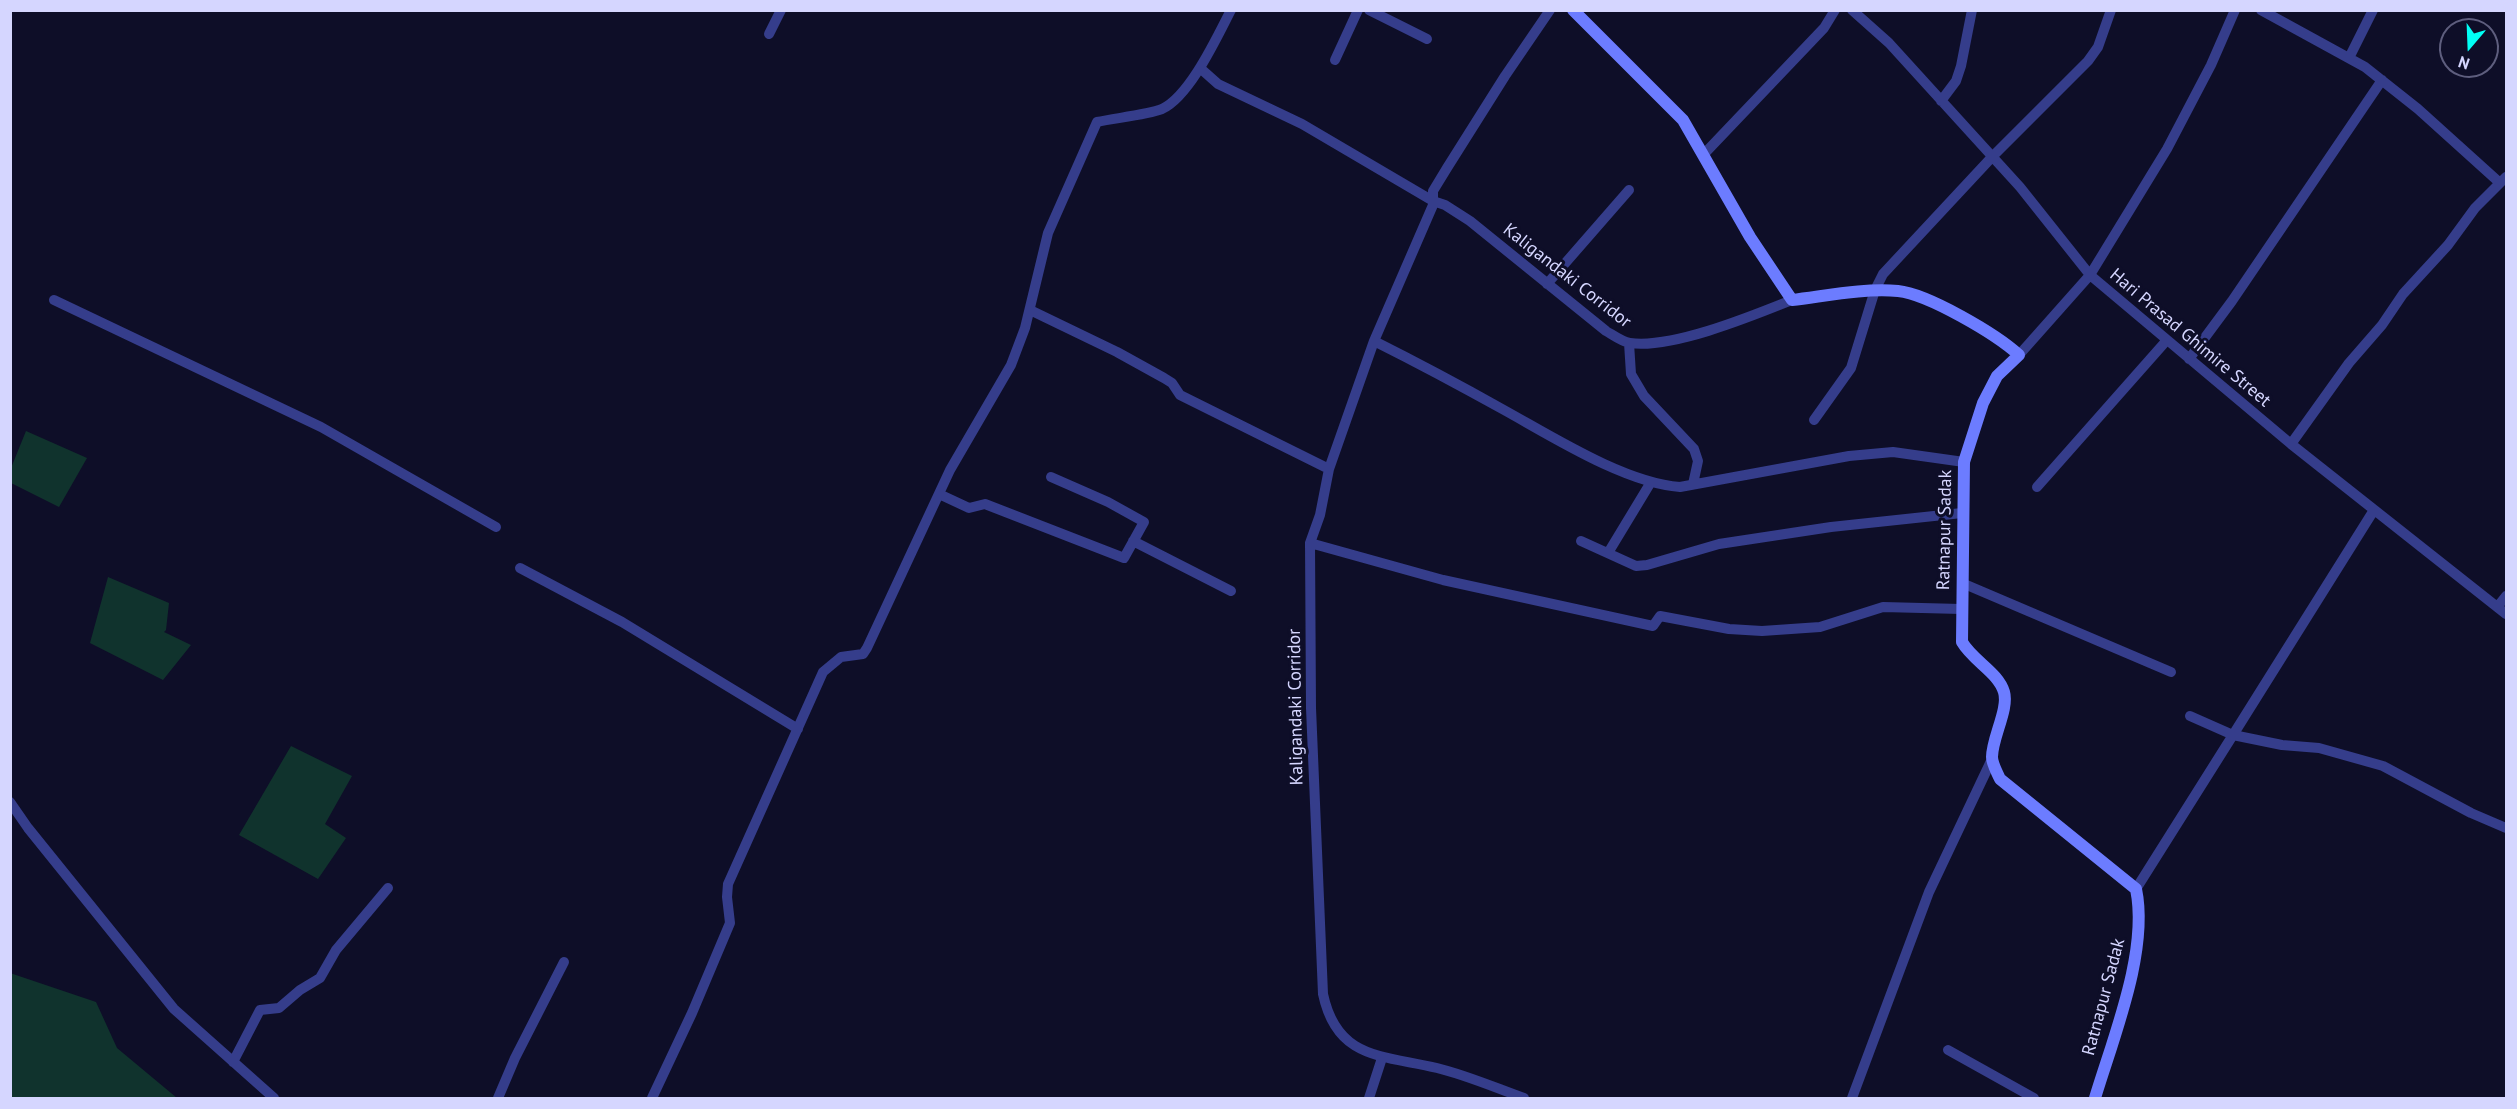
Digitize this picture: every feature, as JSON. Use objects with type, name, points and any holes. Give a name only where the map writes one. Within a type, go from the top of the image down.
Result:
[{"type":"main road","points":[[1573,10],[1683,120],[1750,237],[1792,300],[1875,290],[1900,291],[1921,297],[2000,338],[2019,355]]},
{"type":"main road","name":"Ratnapur Sadak","points":[[1992,759],[2004,704],[2004,693],[1995,676],[1970,655],[1962,642],[1964,462],[1983,403],[1996,376],[2019,355]]},
{"type":"main road","points":[[1992,759],[2000,778],[2011,789],[2136,889]]},
{"type":"main road","name":"Ratnapur Sadak","points":[[2095,1098],[2133,968],[2140,910],[2136,889]]},
{"type":"street","points":[[769,34],[781,10]]},
{"type":"street","points":[[652,1098],[692,1013],[726,932],[730,914],[727,897],[729,884],[823,672],[841,657],[863,654],[867,648],[939,494],[1011,365],[1030,310],[1040,257],[1048,233],[1097,122],[1162,109],[1177,97],[1200,68],[1231,10]]},
{"type":"street","points":[[1335,60],[1358,10]]},
{"type":"street","points":[[1368,10],[1427,39]]},
{"type":"street","points":[[1433,201],[1433,191],[1447,168],[1550,10]]},
{"type":"street","points":[[1704,154],[1824,28],[1835,10]]},
{"type":"street","points":[[1852,10],[1889,43],[2020,187],[2090,275],[2019,355]]},
{"type":"street","points":[[1941,101],[1956,81],[1972,10]]},
{"type":"street","points":[[1814,420],[1834,395],[1851,368],[1882,274],[1992,157],[2088,61],[2098,47],[2111,10]]},
{"type":"street","name":"Hari Prasad Ghimire Street","points":[[2235,10],[2211,65],[2167,149],[2090,275],[2290,444],[2506,614]]},
{"type":"street","points":[[2260,10],[2349,58],[2382,80],[2503,180],[2475,207],[2448,245],[2403,294],[2382,325],[2349,363],[2290,444]]},
{"type":"street","points":[[2349,58],[2373,10]]},
{"type":"street","name":"Kaligandaki Corridor","points":[[1200,68],[1218,84],[1302,124],[1470,221],[1605,331],[1629,343],[1662,342],[1708,331],[1792,300]]},
{"type":"street","points":[[2189,359],[2232,301],[2382,80]]},
{"type":"street","points":[[1547,284],[1629,190]]},
{"type":"street","name":"Kaligandaki Corridor","points":[[1433,201],[1374,341],[1329,469],[1320,515],[1310,543],[1311,708],[1323,994],[1326,1011],[1336,1030],[1352,1044],[1382,1058],[1438,1068],[1524,1098]]},
{"type":"street","points":[[54,300],[321,427],[496,527]]},
{"type":"street","points":[[1030,310],[1117,352],[1164,378],[1172,383],[1180,395],[1329,469]]},
{"type":"street","points":[[2037,487],[2167,340]]},
{"type":"street","points":[[1374,341],[1579,451],[1662,485],[1680,487],[1849,456],[1893,452],[1964,462]]},
{"type":"street","points":[[1629,343],[1631,374],[1644,396],[1694,449],[1698,461],[1693,484]]},
{"type":"street","points":[[939,494],[969,508],[985,504],[1124,558],[1144,522],[1108,502],[1051,477]]},
{"type":"street","points":[[1608,553],[1651,482]]},
{"type":"street","points":[[2136,889],[2374,510]]},
{"type":"street","points":[[1581,541],[1636,566],[1647,565],[1719,544],[1831,527],[1962,513]]},
{"type":"street","points":[[1133,541],[1231,591]]},
{"type":"street","points":[[1310,543],[1443,580],[1653,626],[1660,615],[1729,629],[1762,631],[1820,627],[1883,607],[1961,609]]},
{"type":"street","points":[[520,568],[622,621],[798,729]]},
{"type":"street","points":[[1962,583],[2171,672]]},
{"type":"street","points":[[2498,606],[2506,596]]},
{"type":"street","points":[[2190,716],[2233,735],[2282,745],[2319,748],[2383,766],[2472,813],[2506,828]]},
{"type":"street","points":[[1852,1098],[1929,892],[1992,759]]},
{"type":"street","points":[[10,802],[28,828],[174,1009],[274,1098]]},
{"type":"street","points":[[233,1062],[260,1010],[279,1008],[300,990],[320,978],[336,950],[388,888]]},
{"type":"street","points":[[498,1098],[515,1058],[564,962]]},
{"type":"street","points":[[1948,1050],[2034,1098]]},
{"type":"street","points":[[1369,1098],[1382,1058]]},
{"type":"green space","points":[[26,431],[87,458],[59,507],[11,483],[11,468]]},
{"type":"green space","points":[[108,577],[169,603],[164,632],[191,645],[163,680],[90,643]]},
{"type":"green space","points":[[291,746],[352,776],[325,824],[346,838],[318,879],[239,835]]},
{"type":"green space","points":[[10,973],[96,1002],[117,1048],[177,1098],[11,1098]]}]
